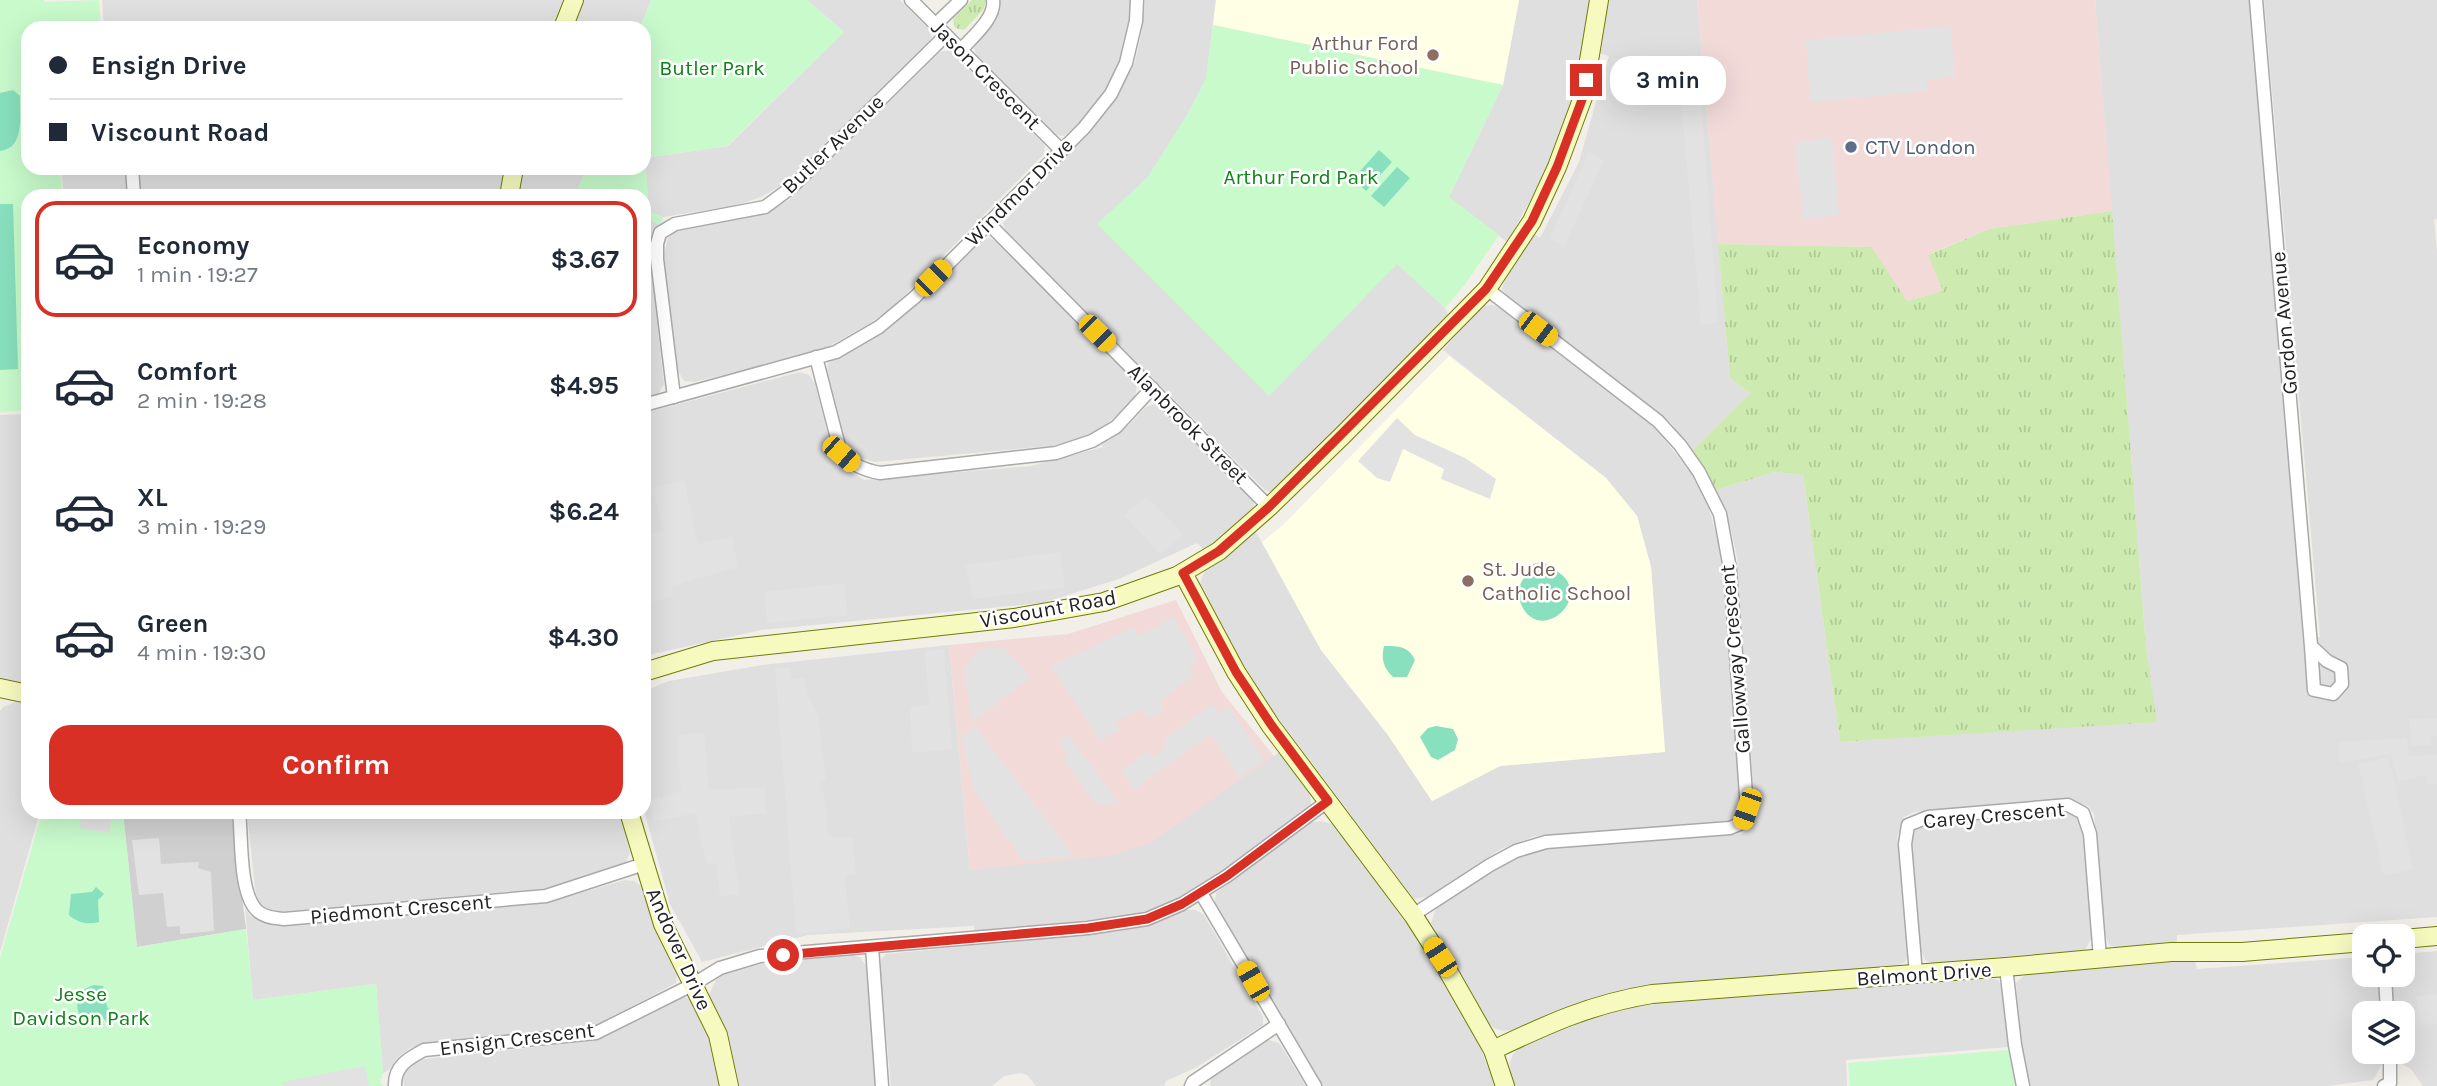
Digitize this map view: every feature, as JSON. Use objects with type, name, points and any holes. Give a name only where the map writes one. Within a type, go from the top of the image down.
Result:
[{"type":"street","points":[[566,21],[574,0]]},
{"type":"street","name":"Jason Crescent","points":[[911,0],[1061,150]]},
{"type":"street","points":[[935,25],[961,0]]},
{"type":"street","points":[[961,50],[990,15],[993,0]]},
{"type":"street","name":"Windmor Drive","points":[[651,403],[836,352],[879,327],[915,297],[1084,128],[1111,94],[1126,63],[1136,21],[1137,0]]},
{"type":"street","name":"Viscount Road","points":[[651,669],[713,651],[1014,618],[1104,602],[1183,573],[1219,551],[1269,507],[1486,289],[1532,221],[1557,167],[1583,97],[1598,0]]},
{"type":"street","name":"Gordon Avenue","points":[[2256,0],[2311,646]]},
{"type":"street","name":"Butler Avenue","points":[[674,397],[657,259],[660,233],[675,224],[765,206],[792,187],[946,35]]},
{"type":"street","name":"Alanbrook Street","points":[[988,223],[1269,507]]},
{"type":"street","name":"Gallowway Crescent","points":[[1413,915],[1490,864],[1516,851],[1546,842],[1730,828],[1742,823],[1747,809],[1730,569],[1720,514],[1699,472],[1680,445],[1658,421],[1486,289]]},
{"type":"street","points":[[816,357],[841,454],[866,471],[880,473],[1056,453],[1092,441],[1116,427],[1152,388]]},
{"type":"street","points":[[1183,573],[1236,672],[1272,726],[1413,915],[1440,957],[1493,1050],[1505,1086]]},
{"type":"street","points":[[0,688],[21,692]]},
{"type":"street","name":"Ensign Crescent","points":[[396,1086],[395,1078],[404,1061],[424,1050],[596,1033],[720,968],[760,957],[1088,928],[1147,919],[1201,893],[1328,801]]},
{"type":"street","name":"Carey Crescent","points":[[1916,974],[1905,844],[1908,825],[1928,817],[2017,809],[2068,805],[2083,813],[2091,834],[2100,958]]},
{"type":"street","name":"Piedmont Crescent","points":[[240,819],[246,890],[254,909],[268,917],[284,919],[546,896],[643,864]]},
{"type":"street","name":"Andover Drive","points":[[631,819],[663,924],[718,1035],[729,1086]]},
{"type":"street","points":[[1201,893],[1315,1086]]},
{"type":"street","points":[[2415,938],[2437,936]]},
{"type":"street","name":"Belmont Drive","points":[[1493,1050],[1552,1022],[1612,1001],[1652,994],[2171,952],[2242,952],[2352,943]]},
{"type":"street","points":[[872,947],[882,1086]]},
{"type":"street","points":[[2006,967],[2015,1045],[2023,1086]]},
{"type":"street","points":[[1191,1086],[1193,1082],[1279,1024]]},
{"type":"street","points":[[2384,1086],[2390,1083],[2390,1064]]},
{"type":"shaded area","points":[[102,0],[563,0],[556,21],[104,21]]},
{"type":"shaded area","points":[[581,0],[651,0],[643,21],[574,21]]},
{"type":"shaded area","points":[[807,0],[900,0],[927,27],[932,37],[926,46],[782,185],[761,197],[734,206],[663,217],[651,213],[651,189],[647,189],[646,175],[651,175],[651,157],[728,146],[844,32]]},
{"type":"shaded area","points":[[1000,0],[1131,0],[1130,23],[1120,61],[1106,89],[1081,122],[1064,136],[1053,134],[977,56],[974,48],[977,37],[997,16]]},
{"type":"shaded area","points":[[1145,0],[1216,0],[1206,79],[1186,117],[1148,177],[1098,225],[1397,263],[1445,308],[1450,318],[1270,492],[1006,232],[1003,223],[1114,102],[1135,62]]},
{"type":"shaded area","name":"Arthur Ford Public School","points":[[1216,0],[1519,0],[1503,85],[1213,25]]},
{"type":"shaded area","points":[[1519,0],[1591,0],[1589,23],[1573,100],[1545,174],[1507,242],[1449,197],[1503,85]]},
{"type":"shaded area","points":[[1609,0],[1697,0],[1730,378],[1750,393],[1692,451],[1671,423],[1509,299],[1502,289],[1505,278],[1532,233],[1540,238],[1579,162],[1609,56],[1599,53]]},
{"type":"shaded area","points":[[1697,0],[2095,0],[2112,211],[1989,229],[1929,254],[1943,291],[1907,301],[1871,247],[1718,244]]},
{"type":"shaded area","points":[[2095,0],[2249,0],[2303,639],[2320,637],[2264,0],[2437,0],[2437,219],[2434,219],[2437,252],[2437,917],[2177,935],[2177,945],[2119,949],[2109,945],[2104,933],[2094,814],[2088,806],[2070,800],[1915,812],[1904,817],[1897,837],[1908,956],[1905,962],[1897,966],[1638,987],[1570,1006],[1515,1030],[1503,1031],[1494,1028],[1485,1019],[1431,923],[1436,908],[1508,860],[1528,853],[1551,848],[1742,834],[1755,817],[1737,557],[1730,525],[1716,490],[1775,472],[1803,475],[1840,742],[2156,721],[2146,647]]},
{"type":"shaded area","points":[[1950,26],[1955,77],[1926,80],[1928,91],[1810,102],[1806,40]]},
{"type":"shaded area","points":[[950,50],[1045,145],[1044,154],[895,305],[869,324],[829,346],[800,356],[694,382],[684,381],[677,369],[664,255],[668,238],[676,231],[769,212],[789,200],[940,52]]},
{"type":"shaded area","points":[[1613,58],[1699,73],[1718,322],[1701,325],[1680,89],[1610,78]]},
{"type":"shaded area","points":[[1832,137],[1839,215],[1803,219],[1795,143]]},
{"type":"shaded area","points":[[1589,152],[1604,160],[1564,247],[1550,238]]},
{"type":"shaded area","points":[[62,175],[125,175],[127,189],[63,189]]},
{"type":"shaded area","points":[[139,175],[505,175],[503,189],[140,189]]},
{"type":"shaded area","points":[[520,175],[583,175],[578,189],[519,189]]},
{"type":"shaded area","points":[[651,220],[660,226],[651,243]]},
{"type":"shaded area","points":[[989,238],[996,241],[1131,374],[1137,384],[1135,397],[1100,429],[1076,440],[1050,446],[875,462],[860,458],[849,448],[841,435],[827,373],[828,363],[877,336],[906,314],[979,242]]},
{"type":"shaded area","points":[[651,269],[664,384],[658,394],[651,396]]},
{"type":"shaded area","points":[[1482,306],[1500,308],[1655,428],[1694,476],[1709,509],[1723,571],[1741,808],[1737,818],[1728,821],[1535,836],[1501,849],[1427,897],[1414,899],[1271,708],[1242,663],[1200,583],[1205,570],[1256,532],[1321,650],[1388,735],[1432,801],[1500,766],[1665,752],[1651,567],[1637,516],[1606,478],[1443,350]]},
{"type":"shaded area","name":"St. Jude Catholic School","points":[[1449,356],[1606,478],[1637,516],[1651,567],[1665,752],[1500,766],[1432,801],[1388,735],[1321,650],[1262,542],[1283,525]]},
{"type":"shaded area","points":[[800,372],[809,375],[815,384],[831,447],[840,464],[864,480],[1031,466],[1103,447],[1101,445],[1129,425],[1146,407],[1154,404],[1251,494],[1254,502],[1252,514],[1205,551],[1197,543],[1119,579],[1042,603],[761,630],[651,654],[651,411]]},
{"type":"shaded area","points":[[21,414],[21,684],[0,679],[0,415]]},
{"type":"shaded area","points":[[1397,418],[1415,435],[1465,458],[1496,479],[1490,499],[1441,479],[1444,469],[1403,449],[1390,482],[1377,478],[1358,461]]},
{"type":"shaded area","points":[[684,480],[698,544],[732,537],[738,567],[672,586],[673,596],[651,602],[651,535],[664,531],[652,488]]},
{"type":"shaded area","points":[[1146,496],[1184,535],[1160,554],[1124,515]]},
{"type":"shaded area","points":[[1060,552],[1065,587],[973,599],[965,565]]},
{"type":"shaded area","points":[[845,583],[847,615],[767,623],[765,592]]},
{"type":"shaded area","points":[[1176,600],[1222,692],[1274,756],[1150,843],[1109,856],[970,870],[949,645],[1068,634]]},
{"type":"shaded area","points":[[1174,617],[1198,660],[1189,666],[1194,675],[1160,701],[1164,710],[1148,719],[1142,709],[1115,722],[1119,731],[1100,740],[1051,666],[1134,627],[1138,636]]},
{"type":"shaded area","points":[[949,645],[970,870],[1274,756],[1281,751],[1310,789],[1311,804],[1308,810],[1207,883],[1158,908],[1128,916],[975,932],[974,926],[808,935],[702,962],[670,904],[646,819],[651,819],[651,688],[669,681],[762,665]]},
{"type":"shaded area","points":[[1002,647],[1031,677],[972,722],[964,668],[980,649]]},
{"type":"shaded area","points":[[944,649],[952,749],[912,753],[910,707],[929,705],[925,651]]},
{"type":"shaded area","points":[[775,668],[790,668],[791,679],[804,678],[809,699],[818,716],[826,780],[820,781],[820,789],[824,792],[828,834],[833,838],[853,837],[856,874],[845,876],[850,928],[796,934]]},
{"type":"shaded area","points":[[21,703],[21,819],[38,819],[0,952],[0,711],[3,707]]},
{"type":"shaded area","points":[[1212,704],[1220,713],[1229,708],[1264,760],[1240,777],[1210,734],[1134,790],[1122,771],[1147,751],[1153,758],[1167,746],[1163,740]]},
{"type":"shaded area","points":[[2437,718],[2437,736],[2431,736],[2432,745],[2412,746],[2409,719]]},
{"type":"shaded area","points":[[975,726],[1074,856],[1022,860],[974,790],[962,737]]},
{"type":"shaded area","points":[[704,732],[709,790],[765,787],[766,813],[729,817],[739,894],[720,897],[717,863],[707,864],[695,813],[654,822],[651,800],[681,791],[677,736]]},
{"type":"shaded area","points":[[1068,734],[1119,803],[1097,806],[1064,760],[1068,757],[1059,742]]},
{"type":"shaded area","points":[[2407,738],[2409,756],[2437,755],[2437,784],[2427,785],[2425,775],[2398,782],[2391,754],[2340,762],[2338,742]]},
{"type":"shaded area","points":[[2389,757],[2413,869],[2384,876],[2358,764]]},
{"type":"shaded area","points":[[2070,812],[2078,815],[2082,822],[2092,937],[2085,950],[1933,963],[1926,961],[1919,948],[1911,837],[1915,827],[1921,824]]},
{"type":"shaded area","points":[[81,819],[111,819],[110,833],[80,828]]},
{"type":"shaded area","points":[[124,819],[232,819],[246,929],[137,947]]},
{"type":"shaded area","points":[[248,819],[621,819],[630,853],[624,866],[549,888],[277,912],[262,907],[255,889]]},
{"type":"shaded area","points":[[1321,821],[1336,825],[1441,972],[1478,1042],[1495,1086],[1322,1086],[1214,908],[1216,893],[1312,822]]},
{"type":"shaded area","points":[[159,838],[161,864],[199,862],[198,868],[211,872],[214,931],[180,934],[180,926],[167,927],[163,893],[139,895],[132,840]]},
{"type":"shaded area","points":[[625,880],[640,885],[661,943],[677,974],[676,983],[597,1025],[572,1030],[426,1043],[410,1048],[383,1073],[376,984],[253,1000],[245,908],[250,916],[275,926],[297,925],[549,902]]},
{"type":"shaded area","points":[[1185,910],[1196,910],[1204,915],[1263,1017],[1263,1025],[1197,1067],[1166,1081],[1164,1086],[1036,1086],[1027,1075],[1021,1073],[1004,1076],[992,1086],[891,1086],[880,969],[881,959],[886,954],[1120,931],[1146,926]]},
{"type":"shaded area","points":[[2437,951],[2437,1086],[2423,1086],[2411,1069],[2402,1064],[2415,1064],[2415,1001],[2352,1001],[2352,1064],[2382,1064],[2373,1080],[2328,1086],[2030,1086],[2023,1065],[2016,983],[2027,973],[2195,960],[2197,969],[2352,958],[2352,987],[2415,987],[2415,953]]},
{"type":"shaded area","points":[[851,955],[860,957],[866,966],[876,1086],[738,1086],[723,1032],[709,995],[718,976],[762,964]]},
{"type":"shaded area","points":[[1984,977],[1998,980],[2003,989],[2009,1047],[1846,1060],[1847,1086],[1515,1086],[1510,1073],[1513,1054],[1520,1047],[1587,1018],[1632,1006]]},
{"type":"shaded area","points":[[2437,994],[2437,1024],[2421,1025],[2416,996]]},
{"type":"shaded area","points":[[685,997],[692,1000],[711,1041],[724,1086],[404,1086],[406,1069],[416,1060],[592,1041],[608,1036]]},
{"type":"shaded area","points":[[1266,1039],[1279,1043],[1306,1086],[1210,1086],[1211,1076]]},
{"type":"shaded area","points":[[365,1066],[369,1086],[283,1086],[282,1082]]},
{"type":"green space","points":[[0,0],[99,0],[100,21],[21,21],[21,175],[60,175],[62,189],[21,189],[21,410],[0,412]]},
{"type":"green space","name":"Butler Park","points":[[651,0],[807,0],[844,32],[727,146],[651,157],[651,21],[643,21]]},
{"type":"green space","points":[[972,0],[986,0],[984,9],[964,30],[955,28],[953,19]]},
{"type":"green space","name":"Arthur Ford Park","points":[[1213,25],[1503,85],[1449,197],[1499,235],[1466,283],[1445,308],[1397,264],[1269,396],[1097,224],[1148,177],[1186,117],[1206,79]]},
{"type":"green space","points":[[13,90],[20,96],[19,130],[14,144],[0,151],[0,93]]},
{"type":"green space","points":[[1379,150],[1392,162],[1366,191],[1353,179]]},
{"type":"green space","points":[[1397,167],[1410,178],[1384,207],[1371,196]]},
{"type":"green space","name":"Butler Park","points":[[583,175],[646,175],[647,189],[578,189]]},
{"type":"green space","points":[[0,204],[13,204],[18,369],[0,370]]},
{"type":"green space","points":[[2112,211],[2146,647],[2157,722],[1840,742],[1803,475],[1775,472],[1716,490],[1692,451],[1750,393],[1730,378],[1718,244],[1872,247],[1907,301],[1943,291],[1928,255],[1989,229]]},
{"type":"green space","name":"Butler Park","points":[[651,212],[663,217],[660,226],[651,220]]},
{"type":"green space","points":[[1543,562],[1565,578],[1570,588],[1570,599],[1557,616],[1538,620],[1528,615],[1521,604],[1519,590],[1533,564]]},
{"type":"green space","points":[[1384,646],[1402,648],[1412,655],[1415,660],[1407,677],[1393,677],[1387,670],[1383,659]]},
{"type":"green space","points":[[1436,726],[1453,729],[1458,739],[1455,750],[1438,760],[1431,757],[1420,737],[1428,728]]},
{"type":"green space","name":"Jesse Davidson Park","points":[[40,819],[124,819],[137,947],[246,929],[253,1000],[376,984],[383,1072],[380,1083],[384,1086],[0,1086],[0,958]]},
{"type":"green space","points":[[96,887],[104,894],[98,900],[99,922],[83,923],[69,915],[71,894],[92,892]]},
{"type":"green space","points":[[94,985],[103,986],[107,1007],[115,1014],[108,1023],[102,1017],[80,1017],[78,997]]},
{"type":"green space","points":[[2009,1050],[2015,1086],[1850,1086],[1848,1063]]},
{"type":"place","name":"Arthur Ford Public School","points":[[1433,55]]},
{"type":"place","name":"CTV London","points":[[1851,147]]},
{"type":"place","name":"St. Jude Catholic School","points":[[1468,581]]},
{"type":"route","points":[[783,955],[1088,928],[1147,919],[1182,904],[1227,876],[1328,801],[1236,672],[1183,573],[1219,551],[1269,507],[1486,289],[1532,221],[1557,167],[1583,97],[1586,80]]}]
